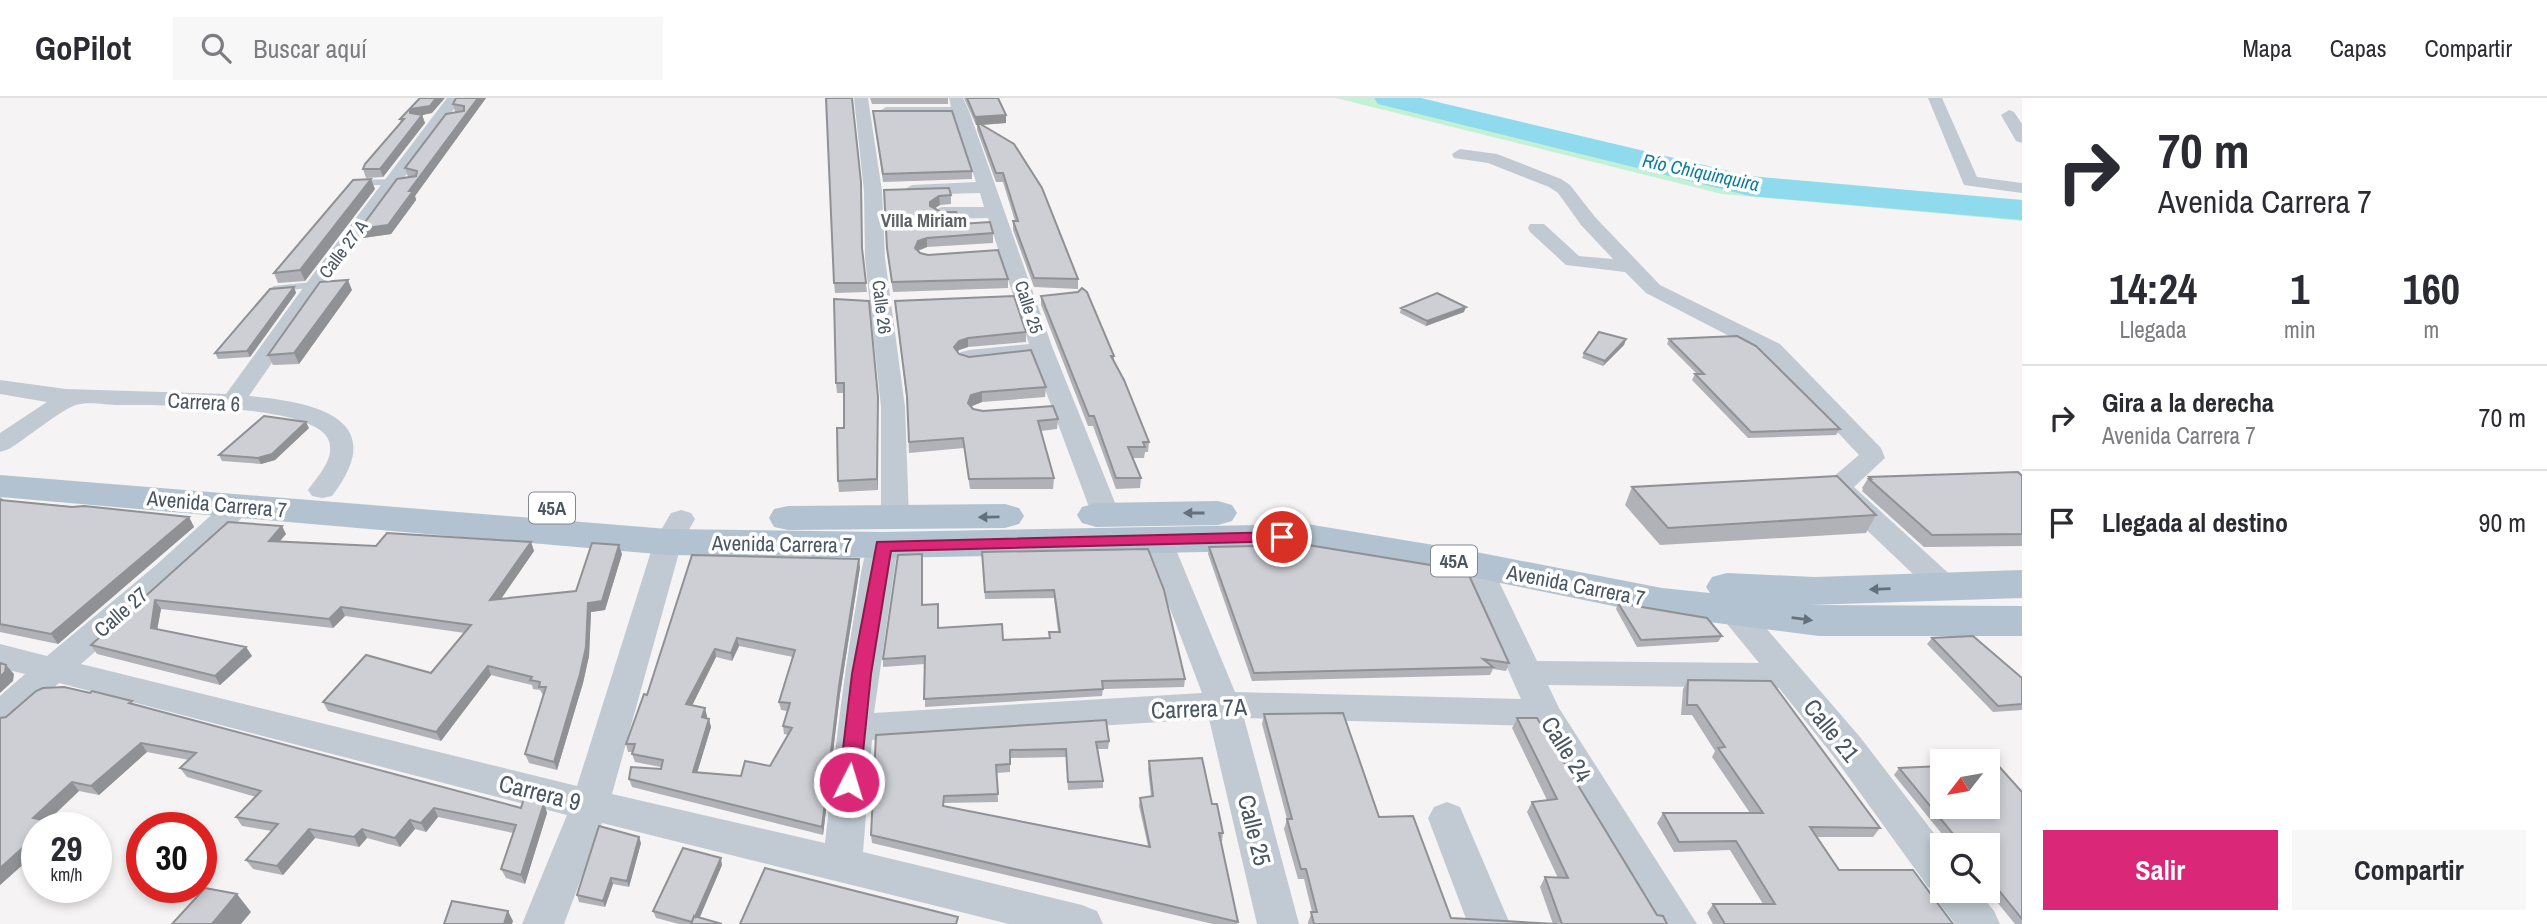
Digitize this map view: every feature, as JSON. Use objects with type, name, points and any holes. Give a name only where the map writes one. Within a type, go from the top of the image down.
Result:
[{"type":"main road","name":"Avenida Carrera 7","points":[[0,464],[322,490],[674,530]]},
{"type":"main road","name":"Avenida Carrera 7","points":[[0,486],[239,505],[674,530],[889,532],[1158,540],[1307,537],[1476,565],[1662,602],[1815,591],[2022,584]]},
{"type":"main road","name":"Avenida Carrera 7","points":[[889,532],[1106,515],[1314,514],[1467,538],[1819,621],[2022,621]]},
{"type":"street","points":[[1935,98],[1970,181],[2022,188]]},
{"type":"street","points":[[861,105],[959,104]]},
{"type":"street","name":"Calle 25","points":[[959,104],[1009,250],[1038,298],[1042,349],[1106,515]]},
{"type":"street","name":"Calle 26","points":[[861,105],[885,191],[875,258],[892,407],[889,532]]},
{"type":"street","name":"Calle 27 A","points":[[234,401],[444,113]]},
{"type":"street","points":[[2022,117],[2009,116],[2022,138]]},
{"type":"street","points":[[1460,154],[1491,158],[1555,183],[1564,189],[1628,266],[1659,293],[1772,349],[1872,454],[1872,458],[1840,483],[1840,490],[1945,587]]},
{"type":"street","points":[[885,191],[986,187]]},
{"type":"street","points":[[941,213],[995,212]]},
{"type":"street","points":[[1588,221],[1537,228],[1573,261],[1628,266]]},
{"type":"street","points":[[982,253],[1009,250]]},
{"type":"street","points":[[1000,299],[1038,298]]},
{"type":"street","points":[[855,301],[909,301]]},
{"type":"street","points":[[969,357],[1042,349]]},
{"type":"street","name":"Carrera 6","points":[[0,387],[71,397],[234,401],[312,415],[327,422],[337,431],[341,443],[341,458],[336,473],[322,490]]},
{"type":"street","points":[[0,444],[71,397]]},
{"type":"street","points":[[1038,408],[1065,405]]},
{"type":"street","name":"Calle 27","points":[[0,715],[239,505]]},
{"type":"street","points":[[543,924],[590,805],[674,530]]},
{"type":"street","points":[[843,864],[854,728],[873,594],[889,532]]},
{"type":"street","name":"Calle 25","points":[[1158,540],[1223,705],[1278,924]]},
{"type":"street","name":"Calle 24","points":[[1476,565],[1544,713],[1676,924]]},
{"type":"street","name":"Calle 21","points":[[1728,599],[1847,747],[1930,859]]},
{"type":"street","name":"Carrera 9","points":[[0,656],[590,805],[843,864],[1082,924]]},
{"type":"street","points":[[1526,673],[1788,676]]},
{"type":"street","name":"Carrera 7A","points":[[854,728],[1223,705],[1544,713]]},
{"type":"street","points":[[1447,818],[1489,924]]},
{"type":"street","points":[[1963,903],[1979,924]]},
{"type":"lane","points":[[352,184],[414,182]]},
{"type":"lane","points":[[274,289],[337,284]]},
{"type":"green space","points":[[1336,98],[1401,98],[1763,182],[2022,200],[2022,221],[1722,194]]},
{"type":"building","points":[[420,98],[436,98],[430,106],[410,109],[410,113],[422,115],[380,169],[363,169],[404,119],[400,119]]},
{"type":"building","points":[[456,98],[478,98],[409,191],[413,191],[388,225],[360,229],[397,179],[416,176],[417,171],[405,168],[446,114],[464,111],[464,106],[453,104]]},
{"type":"building","points":[[826,98],[852,98],[861,182],[862,248],[866,283],[834,283]]},
{"type":"building","points":[[967,98],[998,98],[1006,115],[975,117]]},
{"type":"building","points":[[873,111],[952,111],[972,171],[883,174]]},
{"type":"building","points":[[977,122],[1014,144],[1042,188],[1078,279],[1034,278],[1013,221],[1018,221],[1003,173],[996,173]]},
{"type":"building","points":[[371,179],[300,270],[274,273],[353,180]]},
{"type":"building","points":[[949,188],[951,195],[939,196],[930,202],[930,206],[941,212],[956,212],[960,224],[990,222],[993,233],[927,238],[918,241],[915,248],[928,255],[998,250],[1008,279],[892,282],[884,190]]},
{"type":"building","points":[[348,280],[294,353],[268,355],[320,282]]},
{"type":"building","points":[[294,287],[247,351],[215,353],[270,289]]},
{"type":"building","points":[[1082,288],[1087,292],[1114,356],[1111,356],[1124,380],[1149,442],[1143,442],[1145,447],[1128,447],[1141,478],[1116,478],[1094,416],[1089,416],[1041,296],[1078,292]]},
{"type":"building","points":[[1437,293],[1466,307],[1427,321],[1401,308]]},
{"type":"building","points":[[1014,296],[1026,332],[968,338],[959,341],[954,347],[959,354],[969,357],[1031,350],[1046,387],[982,392],[971,395],[968,403],[973,409],[983,411],[1053,406],[1058,419],[1038,421],[1054,478],[969,479],[963,438],[909,442],[907,396],[895,301]]},
{"type":"building","points":[[834,299],[869,301],[878,397],[877,479],[838,481],[837,428],[844,428],[844,383],[836,383]]},
{"type":"building","points":[[1599,332],[1626,339],[1605,361],[1584,353]]},
{"type":"building","points":[[1737,336],[1756,346],[1840,429],[1751,432],[1695,374],[1704,374],[1669,339]]},
{"type":"building","points":[[264,416],[306,422],[272,454],[258,458],[219,455]]},
{"type":"building","points":[[2018,472],[2022,476],[2022,534],[1932,535],[1869,479],[1869,477]]},
{"type":"building","points":[[1837,476],[1876,515],[1668,528],[1632,487]]},
{"type":"building","points":[[0,500],[189,517],[51,634],[0,624]]},
{"type":"building","points":[[228,522],[282,526],[269,541],[376,546],[387,533],[531,542],[490,600],[576,591],[592,543],[619,545],[602,601],[588,603],[586,647],[554,762],[525,754],[546,687],[539,687],[540,682],[530,680],[532,677],[488,666],[436,732],[323,702],[366,655],[431,673],[471,625],[341,607],[329,619],[155,600],[151,628],[246,647],[215,676],[91,645]]},
{"type":"building","points":[[1308,545],[1467,571],[1509,663],[1483,659],[1493,667],[1254,673],[1209,547]]},
{"type":"building","points":[[1148,549],[1164,590],[1185,679],[1102,681],[1103,689],[924,699],[925,656],[883,659],[898,555],[922,554],[922,605],[938,604],[938,628],[1002,624],[1003,640],[1050,638],[1049,632],[1060,632],[1054,590],[985,592],[982,552]]},
{"type":"building","points":[[692,555],[859,559],[839,686],[822,827],[629,779],[631,767],[661,769],[663,760],[632,754],[635,744],[626,744],[644,694],[647,695]],"holes":[[[737,638],[795,650],[779,702],[790,703],[783,726],[792,728],[770,766],[745,761],[741,776],[693,772],[709,719],[702,717],[705,708],[686,704],[715,649],[731,653]]]},
{"type":"building","points":[[1618,603],[1707,618],[1722,636],[1641,640]]},
{"type":"building","points":[[1973,636],[2022,678],[2022,704],[1998,706],[1932,638]]},
{"type":"building","points":[[0,663],[6,665],[5,672],[0,677]]},
{"type":"building","points":[[1688,680],[1771,681],[1880,828],[1810,827],[1839,870],[1913,870],[1930,893],[1930,903],[1937,903],[1953,924],[1725,924],[1713,904],[1775,904],[1736,841],[1679,842],[1663,813],[1763,813],[1718,748],[1725,747],[1697,705],[1687,705]]},
{"type":"building","points":[[64,687],[90,693],[92,691],[132,701],[129,703],[521,808],[524,798],[544,803],[521,875],[501,869],[516,825],[434,808],[421,823],[410,820],[395,838],[362,829],[354,837],[309,829],[277,866],[246,860],[278,824],[236,817],[261,791],[180,768],[196,753],[141,743],[91,786],[72,782],[40,812],[21,812],[21,849],[0,868],[0,718],[6,717],[43,688]]},
{"type":"building","points":[[1343,713],[1379,817],[1413,816],[1451,918],[1557,924],[1314,924],[1311,912],[1317,912],[1306,869],[1301,869],[1287,819],[1292,819],[1264,714]]},
{"type":"building","points":[[1517,718],[1537,718],[1657,915],[1663,916],[1667,924],[1562,924],[1545,877],[1568,878],[1532,802],[1557,799]]},
{"type":"building","points":[[1106,720],[1109,741],[1096,742],[1103,781],[1068,782],[1066,749],[1010,750],[1010,764],[996,765],[998,794],[944,796],[943,806],[1150,847],[1140,798],[1153,796],[1149,761],[1202,758],[1212,804],[1217,804],[1223,833],[1219,833],[1238,922],[871,835],[876,735]]},
{"type":"building","points":[[1930,767],[1930,806],[1899,768]]},
{"type":"building","points":[[2000,767],[2022,792],[2022,919],[2000,892],[2000,833],[1952,833],[1941,819],[2000,819]]},
{"type":"building","points":[[599,826],[639,837],[627,881],[611,878],[603,901],[577,895]]},
{"type":"building","points":[[683,848],[721,858],[692,922],[653,911]]},
{"type":"building","points":[[765,868],[958,917],[956,924],[740,924]]},
{"type":"building","points":[[217,890],[237,894],[212,924],[172,924],[191,903],[217,903]]},
{"type":"building","points":[[452,901],[508,911],[504,924],[444,924]]},
{"type":"building","points":[[694,916],[722,924],[691,924]]},
{"type":"waterway","name":"Río Chiquinquira","points":[[1387,98],[1750,186],[2022,210]]},
{"type":"district","name":"Villa Miriam","points":[[924,220]]},
{"type":"route","points":[[849,782],[873,594],[883,545],[1282,537]]}]
